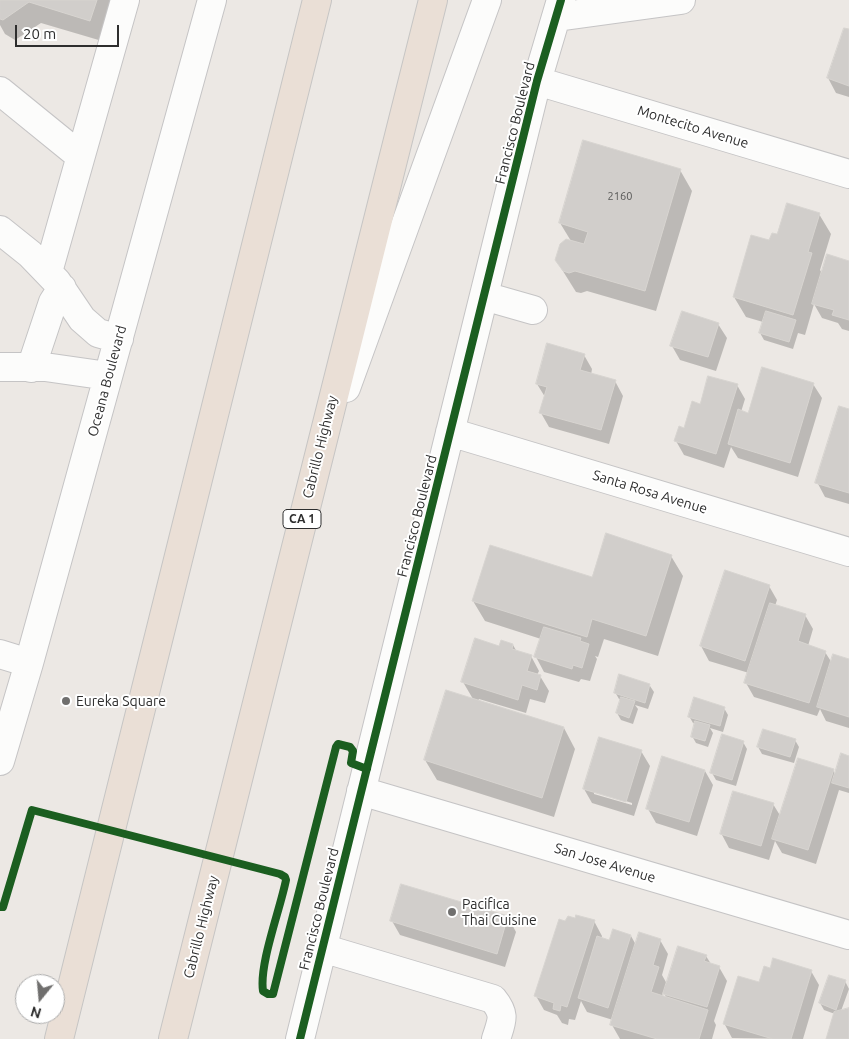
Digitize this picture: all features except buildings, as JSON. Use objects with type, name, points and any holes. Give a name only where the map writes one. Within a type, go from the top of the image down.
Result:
[{"type":"highway","points":[[59,1039],[317,0]]},
{"type":"highway","name":"Cabrillo Highway","points":[[173,1039],[433,0]]},
{"type":"street","points":[[31,368],[53,302],[55,280],[80,156],[125,0]]},
{"type":"street","name":"Oceana Boulevard","points":[[0,761],[30,662],[212,0]]},
{"type":"street","points":[[311,484],[487,0]]},
{"type":"street","points":[[559,8],[681,0]]},
{"type":"street","name":"Francisco Boulevard","points":[[300,1039],[537,80],[559,8]]},
{"type":"street","name":"Montecito Avenue","points":[[537,80],[849,174]]},
{"type":"street","points":[[0,91],[80,156]]},
{"type":"street","points":[[2,239],[30,254],[55,280],[82,319],[98,333],[119,339]]},
{"type":"street","points":[[484,296],[533,310]]},
{"type":"street","points":[[0,366],[45,367],[108,376]]},
{"type":"street","name":"Santa Rosa Avenue","points":[[450,432],[849,552]]},
{"type":"street","points":[[0,654],[30,662]]},
{"type":"street","name":"San Jose Avenue","points":[[362,791],[849,935]]},
{"type":"street","points":[[322,948],[493,999],[501,1009],[502,1021],[496,1039]]},
{"type":"cycle path","points":[[300,1039],[537,81],[561,0]]},
{"type":"cycle path","points":[[0,907],[3,907],[32,810],[280,874],[286,880],[267,952],[263,980],[263,991],[273,994],[338,744],[350,747],[353,751],[351,763],[367,769]]},
{"type":"place","name":"Eureka Square","points":[[66,701]]},
{"type":"place","name":"Pacifica Thai Cuisine","points":[[452,912]]}]
